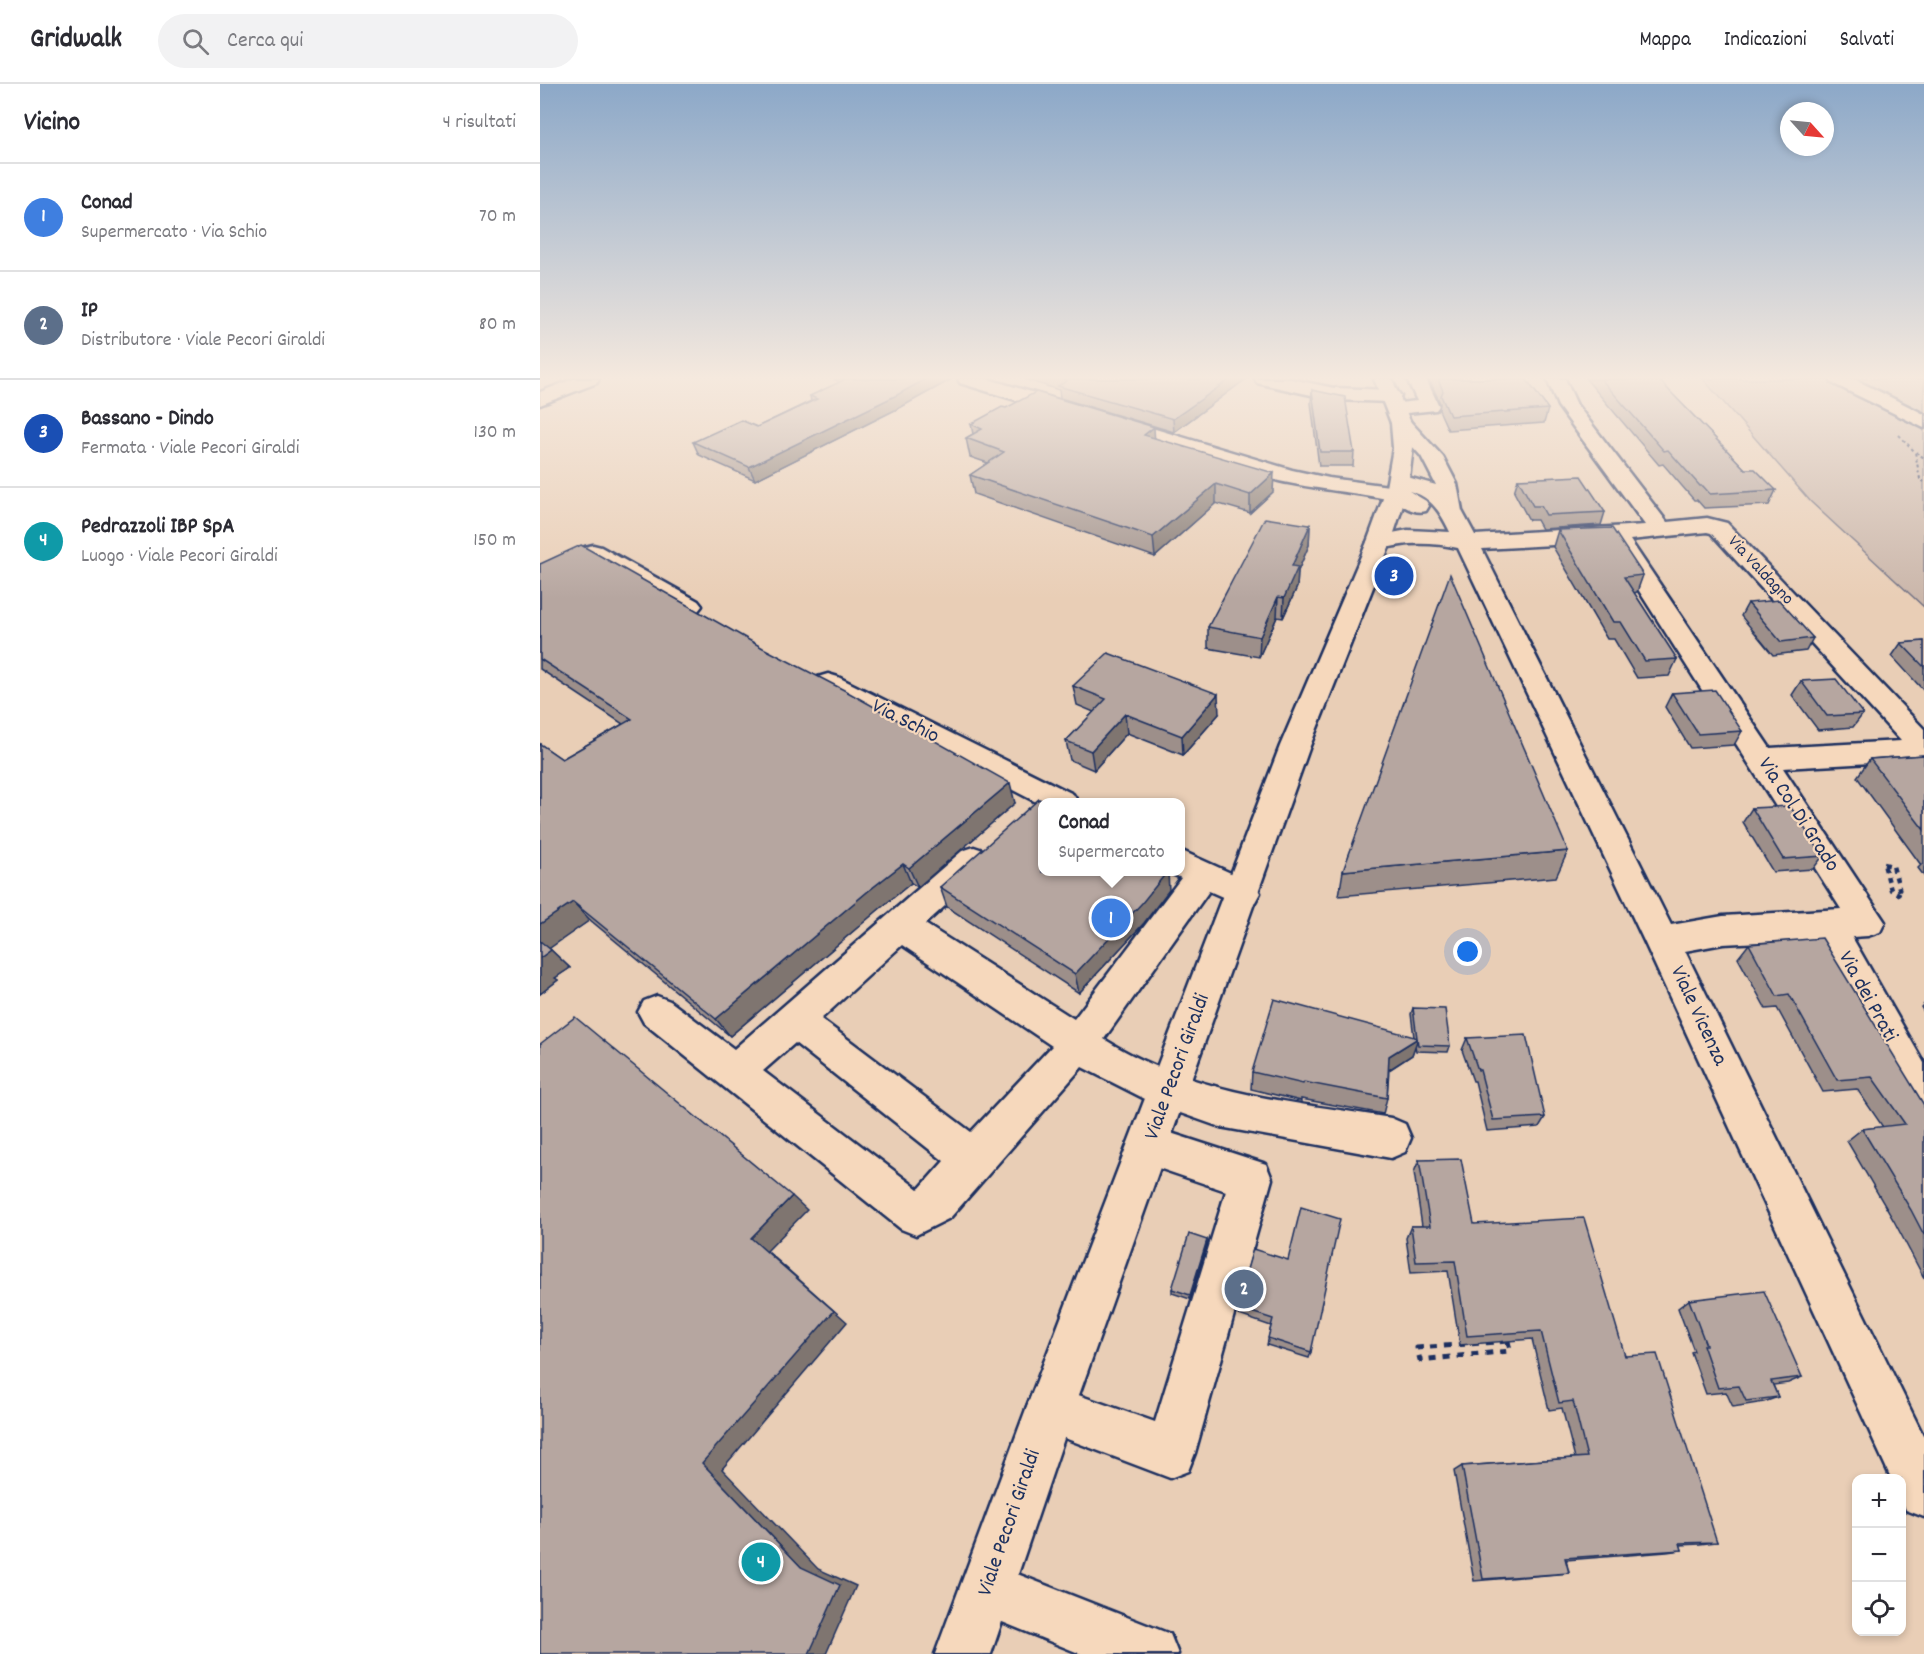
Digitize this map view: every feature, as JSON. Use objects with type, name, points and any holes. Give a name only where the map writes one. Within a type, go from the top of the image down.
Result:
[{"type":"street","points":[[1209,452],[1329,486],[1397,488],[1420,486],[1435,492],[1459,527]]},
{"type":"street","points":[[1397,488],[1402,452]]},
{"type":"street","points":[[1431,452],[1450,489],[1459,527]]},
{"type":"street","points":[[1603,452],[1661,530]]},
{"type":"street","points":[[1397,488],[1419,507],[1459,527]]},
{"type":"street","name":"Viale Pecori Giraldi","points":[[963,1654],[1050,1409],[1243,893],[1295,746],[1379,542],[1397,488]]},
{"type":"street","name":"Via Valdagno","points":[[1379,542],[1408,537],[1441,537],[1459,527],[1614,535],[1707,525],[1724,531],[1924,749]]},
{"type":"street","name":"Viale Vicenza","points":[[1459,527],[1662,941],[1922,1483]]},
{"type":"street","name":"Via Col Di Grado","points":[[1614,535],[1868,922],[1723,930],[1662,941]]},
{"type":"street","points":[[593,552],[714,620]]},
{"type":"street","name":"Via Schio","points":[[805,671],[1052,798]]},
{"type":"street","name":"Via Valdagno","points":[[1761,759],[1924,749]]},
{"type":"street","points":[[1021,818],[1038,808]]},
{"type":"street","points":[[735,1072],[995,841]]},
{"type":"street","points":[[657,1012],[916,1214],[935,1203],[1079,1043],[1191,869],[1243,893]]},
{"type":"street","name":"Via dei Prati","points":[[1827,924],[1924,1101]]},
{"type":"street","points":[[901,926],[1094,1053],[1168,1090],[1220,1108],[1391,1138]]},
{"type":"street","points":[[794,1020],[973,1159]]},
{"type":"street","points":[[1050,1409],[1170,1453],[1251,1179],[1149,1146]]},
{"type":"street","points":[[987,1589],[1150,1654]]},
{"type":"path","points":[[1916,452],[1924,458]]},
{"type":"path","points":[[1916,452],[1920,479],[1924,482]]},
{"type":"path","points":[[1884,864],[1893,866],[1901,895],[1891,890],[1884,864]]},
{"type":"path","points":[[1508,1341],[1510,1351],[1420,1360],[1417,1348],[1508,1341]]},
{"type":"shaded area","points":[[1767,452],[1924,452],[1924,607],[1811,502]]},
{"type":"building","points":[[716,452],[779,452],[749,467]]},
{"type":"building","points":[[1004,452],[1203,452],[1274,473],[1250,495],[1216,484],[1153,537],[970,475]]},
{"type":"building","points":[[1670,452],[1729,452],[1745,469],[1755,469],[1776,490],[1710,494],[1703,486],[1700,486]]},
{"type":"building","points":[[1581,476],[1605,512],[1546,515],[1541,506],[1533,506],[1518,479]]},
{"type":"building","points":[[1265,518],[1310,525],[1292,566],[1298,567],[1284,598],[1278,597],[1260,637],[1208,627]]},
{"type":"building","points":[[1612,528],[1643,575],[1624,577],[1677,659],[1645,661],[1621,622],[1613,622],[1558,530]]},
{"type":"building","points":[[581,545],[1010,783],[909,868],[903,864],[867,892],[716,1019],[573,902],[540,924],[540,744],[562,759],[632,719],[540,659],[540,564]]},
{"type":"building","points":[[1450,574],[1568,851],[1343,871]]},
{"type":"building","points":[[1779,600],[1813,638],[1781,642],[1748,603]]},
{"type":"building","points":[[1924,641],[1924,667],[1901,643]]},
{"type":"building","points":[[1108,653],[1218,694],[1182,736],[1125,714],[1091,751],[1066,741],[1106,699],[1073,686]]},
{"type":"building","points":[[1836,679],[1863,714],[1827,716],[1801,681]]},
{"type":"building","points":[[1715,690],[1742,731],[1698,734],[1672,693]]},
{"type":"building","points":[[1924,755],[1924,830],[1870,759]]},
{"type":"building","points":[[1038,800],[1038,876],[1164,876],[1142,903],[1075,974],[940,887]]},
{"type":"building","points":[[1790,806],[1823,856],[1783,859],[1752,808]]},
{"type":"building","points":[[1822,938],[1924,1105],[1924,1235],[1862,1129],[1905,1124],[1872,1077],[1837,1080],[1789,994],[1777,996],[1749,944]]},
{"type":"building","points":[[540,941],[551,950],[540,958]]},
{"type":"building","points":[[1274,999],[1418,1038],[1389,1056],[1387,1098],[1304,1082],[1303,1084],[1252,1072]]},
{"type":"building","points":[[1413,1008],[1445,1009],[1450,1046],[1418,1045]]},
{"type":"building","points":[[575,1017],[792,1196],[751,1238],[834,1311],[702,1463],[801,1567],[840,1585],[809,1654],[540,1654],[540,1044]]},
{"type":"building","points":[[1526,1035],[1545,1117],[1493,1120],[1480,1070],[1478,1070],[1467,1038]]},
{"type":"building","points":[[1461,1159],[1474,1224],[1584,1218],[1625,1356],[1657,1354],[1717,1542],[1680,1543],[1682,1550],[1565,1558],[1569,1573],[1483,1579],[1462,1466],[1587,1457],[1573,1401],[1559,1403],[1541,1331],[1467,1336],[1455,1261],[1416,1262],[1411,1226],[1430,1226],[1419,1160]]},
{"type":"building","points":[[1301,1207],[1340,1219],[1311,1352],[1268,1338],[1273,1319],[1236,1307],[1253,1249],[1288,1260]]},
{"type":"building","points":[[1189,1234],[1207,1240],[1190,1295],[1172,1289]]},
{"type":"building","points":[[1764,1291],[1802,1377],[1771,1381],[1778,1397],[1746,1401],[1739,1386],[1718,1388],[1703,1345],[1706,1345],[1689,1300]]},
{"type":"place","name":"Bassano - Dindo","points":[[1394,576]]},
{"type":"place","name":"Conad","points":[[1111,918]]},
{"type":"place","name":"IP","points":[[1244,1289]]},
{"type":"place","name":"Pedrazzoli IBP SpA","points":[[761,1562]]}]
